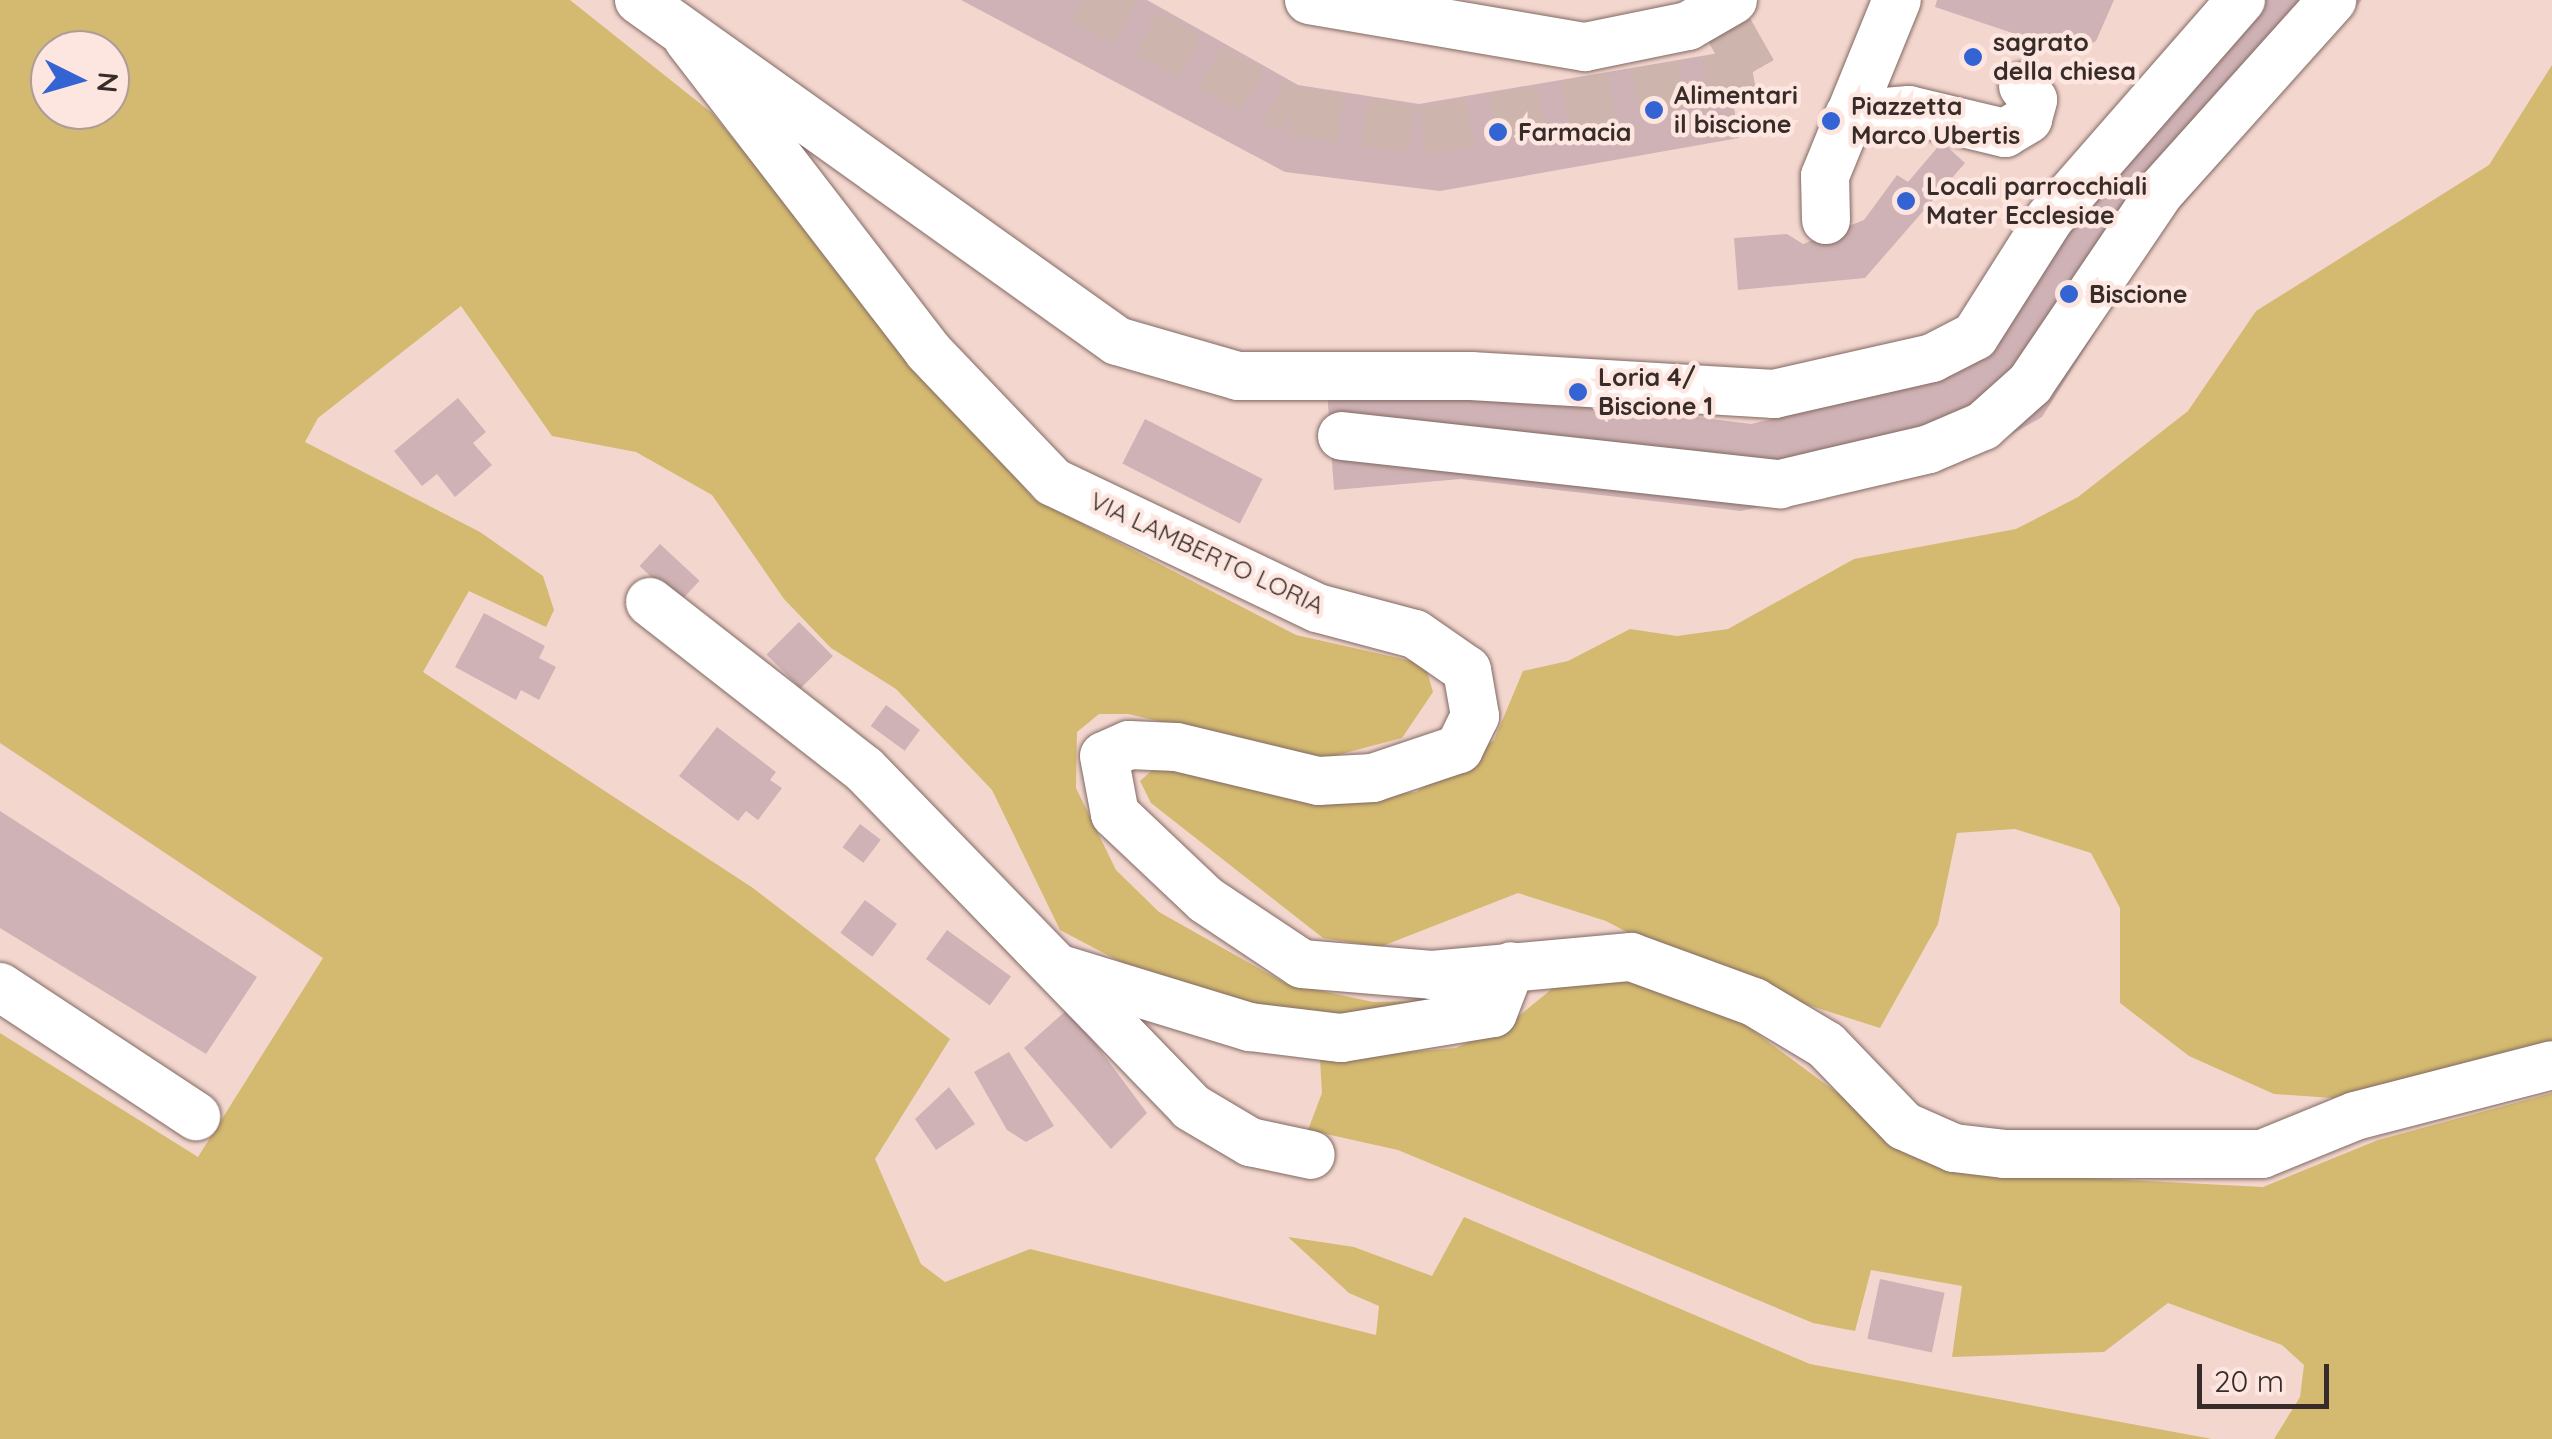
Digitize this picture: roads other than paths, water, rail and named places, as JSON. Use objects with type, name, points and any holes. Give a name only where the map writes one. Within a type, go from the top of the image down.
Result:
[{"type":"street","name":"VIA LAMBERTO LORIA","points":[[639,0],[688,39],[1117,340],[1238,376],[1470,376],[1774,394],[1932,358],[1975,336],[2050,218],[2241,0]]},
{"type":"street","points":[[1309,0],[1585,47],[1688,26],[1733,0]]},
{"type":"street","points":[[1826,220],[1825,176],[1897,0]]},
{"type":"street","points":[[1342,436],[1780,484],[1929,450],[1983,426],[2030,384],[2160,192],[2332,0]]},
{"type":"street","name":"VIA LAMBERTO LORIA","points":[[688,39],[928,351],[1053,482],[1317,608],[1414,634],[1467,670],[1475,716],[1460,749],[1417,767],[1318,781],[1129,745],[1104,756],[1115,814],[1206,900],[1302,964],[1358,976],[1630,957],[1754,1002],[1826,1045],[1904,1126],[1954,1148],[2004,1154],[2262,1154],[2356,1116],[2552,1066]]},
{"type":"street","points":[[1849,115],[1909,110],[2005,133],[2028,119],[2033,100],[2023,86]]},
{"type":"street","points":[[650,602],[864,768],[1190,1107],[1250,1142],[1311,1155]]},
{"type":"street","points":[[1060,969],[1250,1027],[1340,1038],[1493,1012],[1511,966]]},
{"type":"street","points":[[0,987],[196,1116]]},
{"type":"tunnel","points":[[1083,0],[1293,111],[1423,131],[1753,72],[1719,12]]},
{"type":"place","name":"sagrato della chiesa","points":[[1973,57]]},
{"type":"place","name":"Alimentari il biscione","points":[[1654,110]]},
{"type":"place","name":"Piazzetta Marco Ubertis","points":[[1831,121]]},
{"type":"place","name":"Farmacia","points":[[1498,132]]},
{"type":"place","name":"Locali parrocchiali Mater Ecclesiae","points":[[1906,201]]},
{"type":"place","name":"Biscione","points":[[2069,294]]},
{"type":"place","name":"Loria 4/ Biscione 1","points":[[1578,392]]}]
